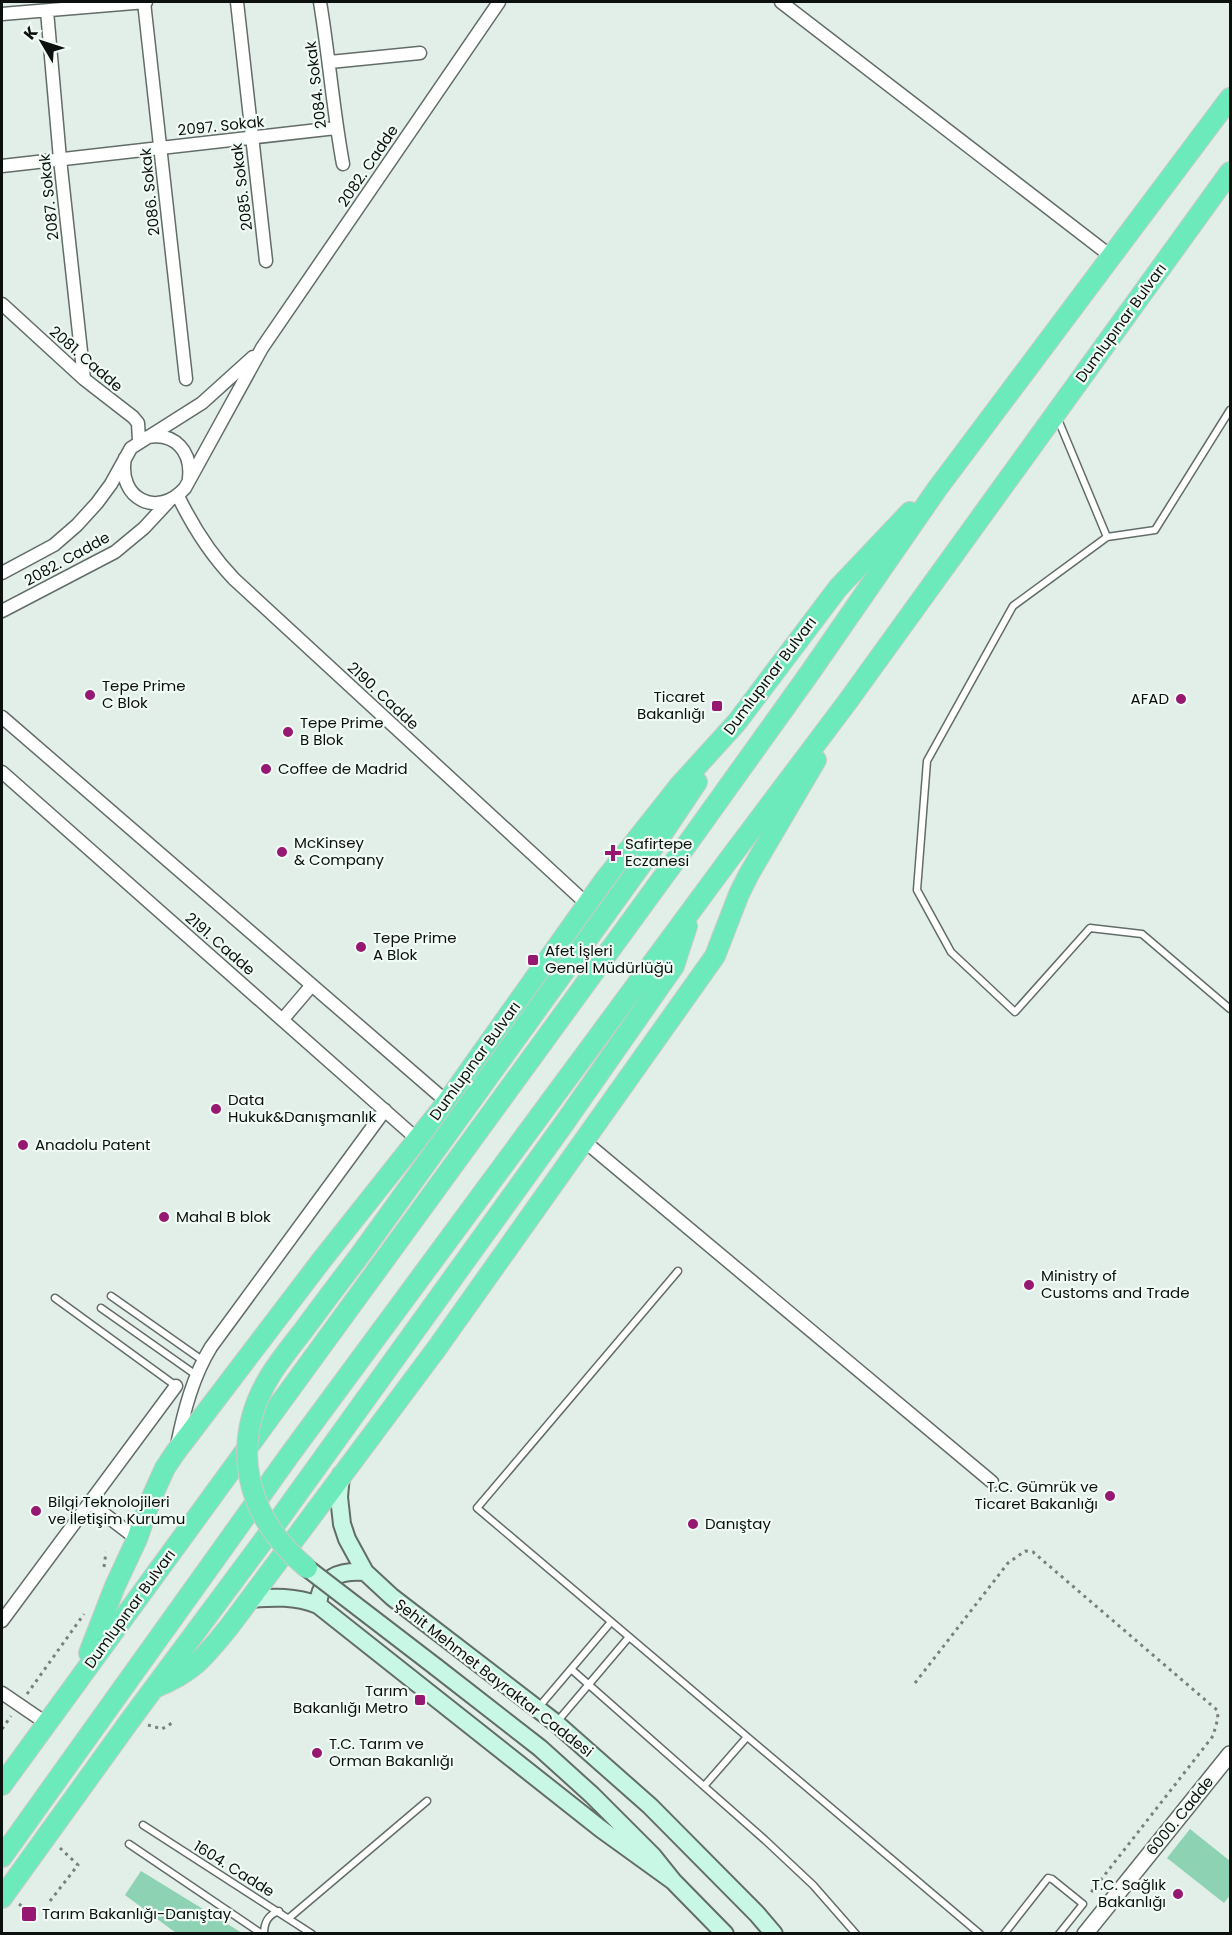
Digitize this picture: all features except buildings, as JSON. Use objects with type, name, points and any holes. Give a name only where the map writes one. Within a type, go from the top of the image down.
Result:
[{"type":"highway","name":"Dumlupınar Bulvarı","points":[[2,1785],[700,826],[937,489],[1230,98]]},
{"type":"highway","name":"Dumlupınar Bulvarı","points":[[2,1857],[291,1453],[848,701],[1230,172]]},
{"type":"highway","name":"Dumlupınar Bulvarı","points":[[80,1677],[115,1586],[137,1539],[150,1499],[175,1453],[447,1101],[587,904],[659,811],[737,722],[838,588],[905,517],[937,489]]},
{"type":"highway","points":[[154,1688],[182,1676],[204,1658],[250,1599],[437,1348],[715,956],[744,884],[848,701]]},
{"type":"highway","points":[[307,1568],[289,1553],[264,1520],[251,1483],[248,1436],[261,1390],[275,1365],[348,1271],[646,858],[737,722]]},
{"type":"highway","name":"Dumlupınar Bulvarı","points":[[8,1900],[154,1688],[275,1525],[668,975],[674,966],[692,909]]},
{"type":"main road","name":"Şehit Mehmet Bayraktar Caddesi","points":[[341,1474],[339,1497],[342,1524],[347,1539],[365,1572],[392,1597],[556,1723],[650,1806],[774,1934]]},
{"type":"main road","name":"Şehit Mehmet Bayraktar Caddesi","points":[[307,1568],[556,1761],[653,1856],[673,1881],[724,1934]]},
{"type":"main road","points":[[318,1605],[319,1595],[330,1580],[350,1571],[365,1572]]},
{"type":"main road","name":"Şehit Mehmet Bayraktar Caddesi","points":[[250,1599],[284,1597],[302,1599],[318,1605],[602,1829],[673,1881]]},
{"type":"street","points":[[3,10],[47,11],[145,2]]},
{"type":"street","name":"2086. Sokak","points":[[145,2],[186,379]]},
{"type":"street","name":"2085. Sokak","points":[[237,2],[266,261]]},
{"type":"street","name":"2084. Sokak","points":[[320,2],[330,62],[336,128],[343,164]]},
{"type":"street","name":"2082. Cadde","points":[[2,611],[115,552],[144,528],[185,488],[262,348],[499,2]]},
{"type":"street","points":[[781,2],[1112,257]]},
{"type":"street","name":"2087. Sokak","points":[[47,11],[60,159],[84,379]]},
{"type":"street","points":[[330,62],[420,53]]},
{"type":"street","name":"2097. Sokak","points":[[2,166],[336,128]]},
{"type":"street","name":"2081. Cadde","points":[[2,304],[84,379],[133,417],[138,423],[139,441]]},
{"type":"street","name":"2082. Cadde","points":[[2,573],[54,545],[77,525],[111,484],[131,448],[202,403],[262,348]]},
{"type":"street","points":[[139,441],[150,436],[162,436],[173,440],[182,447],[188,457],[191,467],[189,478]]},
{"type":"street","points":[[125,458],[123,469],[125,481],[138,498],[158,503],[173,498]]},
{"type":"street","name":"2190. Cadde","points":[[173,498],[202,541],[234,579],[587,904]]},
{"type":"street","points":[[2,717],[447,1101]]},
{"type":"street","name":"2191. Cadde","points":[[2,772],[417,1139]]},
{"type":"street","points":[[282,1019],[312,985]]},
{"type":"street","points":[[175,1453],[181,1423],[202,1360],[385,1110]]},
{"type":"street","points":[[583,1140],[992,1482]]},
{"type":"street","points":[[2,1621],[176,1386]]},
{"type":"street","points":[[90,1503],[137,1539]]},
{"type":"street","points":[[2,1693],[46,1723]]},
{"type":"street","name":"6000. Cadde","points":[[1085,1934],[1230,1754]]},
{"type":"lane","points":[[1230,410],[1155,530],[1107,537],[1012,606],[927,761],[917,890],[951,952],[1015,1012],[1090,928],[1142,934],[1230,1009]]},
{"type":"lane","points":[[1056,413],[1107,537]]},
{"type":"lane","points":[[678,1271],[477,1508],[980,1934]]},
{"type":"lane","points":[[111,1296],[202,1360]]},
{"type":"lane","points":[[55,1298],[176,1386]]},
{"type":"lane","points":[[101,1308],[196,1375]]},
{"type":"lane","points":[[537,1710],[611,1622]]},
{"type":"lane","points":[[556,1723],[629,1637]]},
{"type":"lane","points":[[571,1669],[705,1785],[813,1885],[856,1934]]},
{"type":"lane","points":[[705,1785],[747,1737]]},
{"type":"lane","points":[[289,1918],[427,1801]]},
{"type":"lane","name":"1604. Cadde","points":[[143,1825],[312,1934]]},
{"type":"lane","points":[[129,1844],[263,1934],[266,1921],[279,1911]]},
{"type":"lane","points":[[1005,1934],[1047,1878],[1052,1879],[1083,1904],[1059,1934]]},
{"type":"lane","points":[[296,1922],[298,1931],[296,1934]]},
{"type":"path","points":[[915,1683],[1008,1563],[1025,1551],[1034,1552],[1217,1710],[1218,1718],[1213,1736],[1083,1904]]},
{"type":"path","points":[[102,1575],[106,1552]]},
{"type":"path","points":[[2,1729],[88,1609]]},
{"type":"path","points":[[50,1901],[78,1864],[57,1844]]},
{"type":"path","points":[[8,1900],[36,1917],[36,1921]]},
{"type":"green space","points":[[1190,1829],[1230,1861],[1230,1895],[1224,1903],[1167,1858]]},
{"type":"green space","points":[[141,1871],[242,1933],[176,1933],[125,1895]]},
{"type":"place","name":"Tepe Prime C Blok","points":[[90,695]]},
{"type":"place","name":"AFAD","points":[[1181,699]]},
{"type":"place","name":"Ticaret Bakanlığı","points":[[717,706]]},
{"type":"place","name":"Tepe Prime B Blok","points":[[288,732]]},
{"type":"place","name":"Coffee de Madrid","points":[[266,769]]},
{"type":"place","name":"McKinsey & Company","points":[[282,852]]},
{"type":"place","name":"Safirtepe Eczanesi","points":[[613,853]]},
{"type":"place","name":"Tepe Prime A Blok","points":[[361,947]]},
{"type":"place","name":"Afet İşleri Genel Müdürlüğü","points":[[533,960]]},
{"type":"place","name":"Data Hukuk&Danışmanlık","points":[[216,1109]]},
{"type":"place","name":"Anadolu Patent","points":[[23,1145]]},
{"type":"place","name":"Mahal B blok","points":[[164,1217]]},
{"type":"place","name":"Ministry of Customs and Trade","points":[[1029,1285]]},
{"type":"place","name":"T.C. Gümrük ve Ticaret Bakanlığı","points":[[1110,1496]]},
{"type":"place","name":"Bilgi Teknolojileri ve İletişim Kurumu","points":[[36,1511]]},
{"type":"place","name":"Danıştay","points":[[693,1524]]},
{"type":"place","name":"Tarım Bakanlığı Metro","points":[[420,1700]]},
{"type":"place","name":"T.C. Tarım ve Orman Bakanlığı","points":[[317,1753]]},
{"type":"place","name":"T.C. Sağlık Bakanlığı","points":[[1178,1894]]},
{"type":"place","name":"Tarım Bakanlığı-Danıştay","points":[[29,1914]]}]
